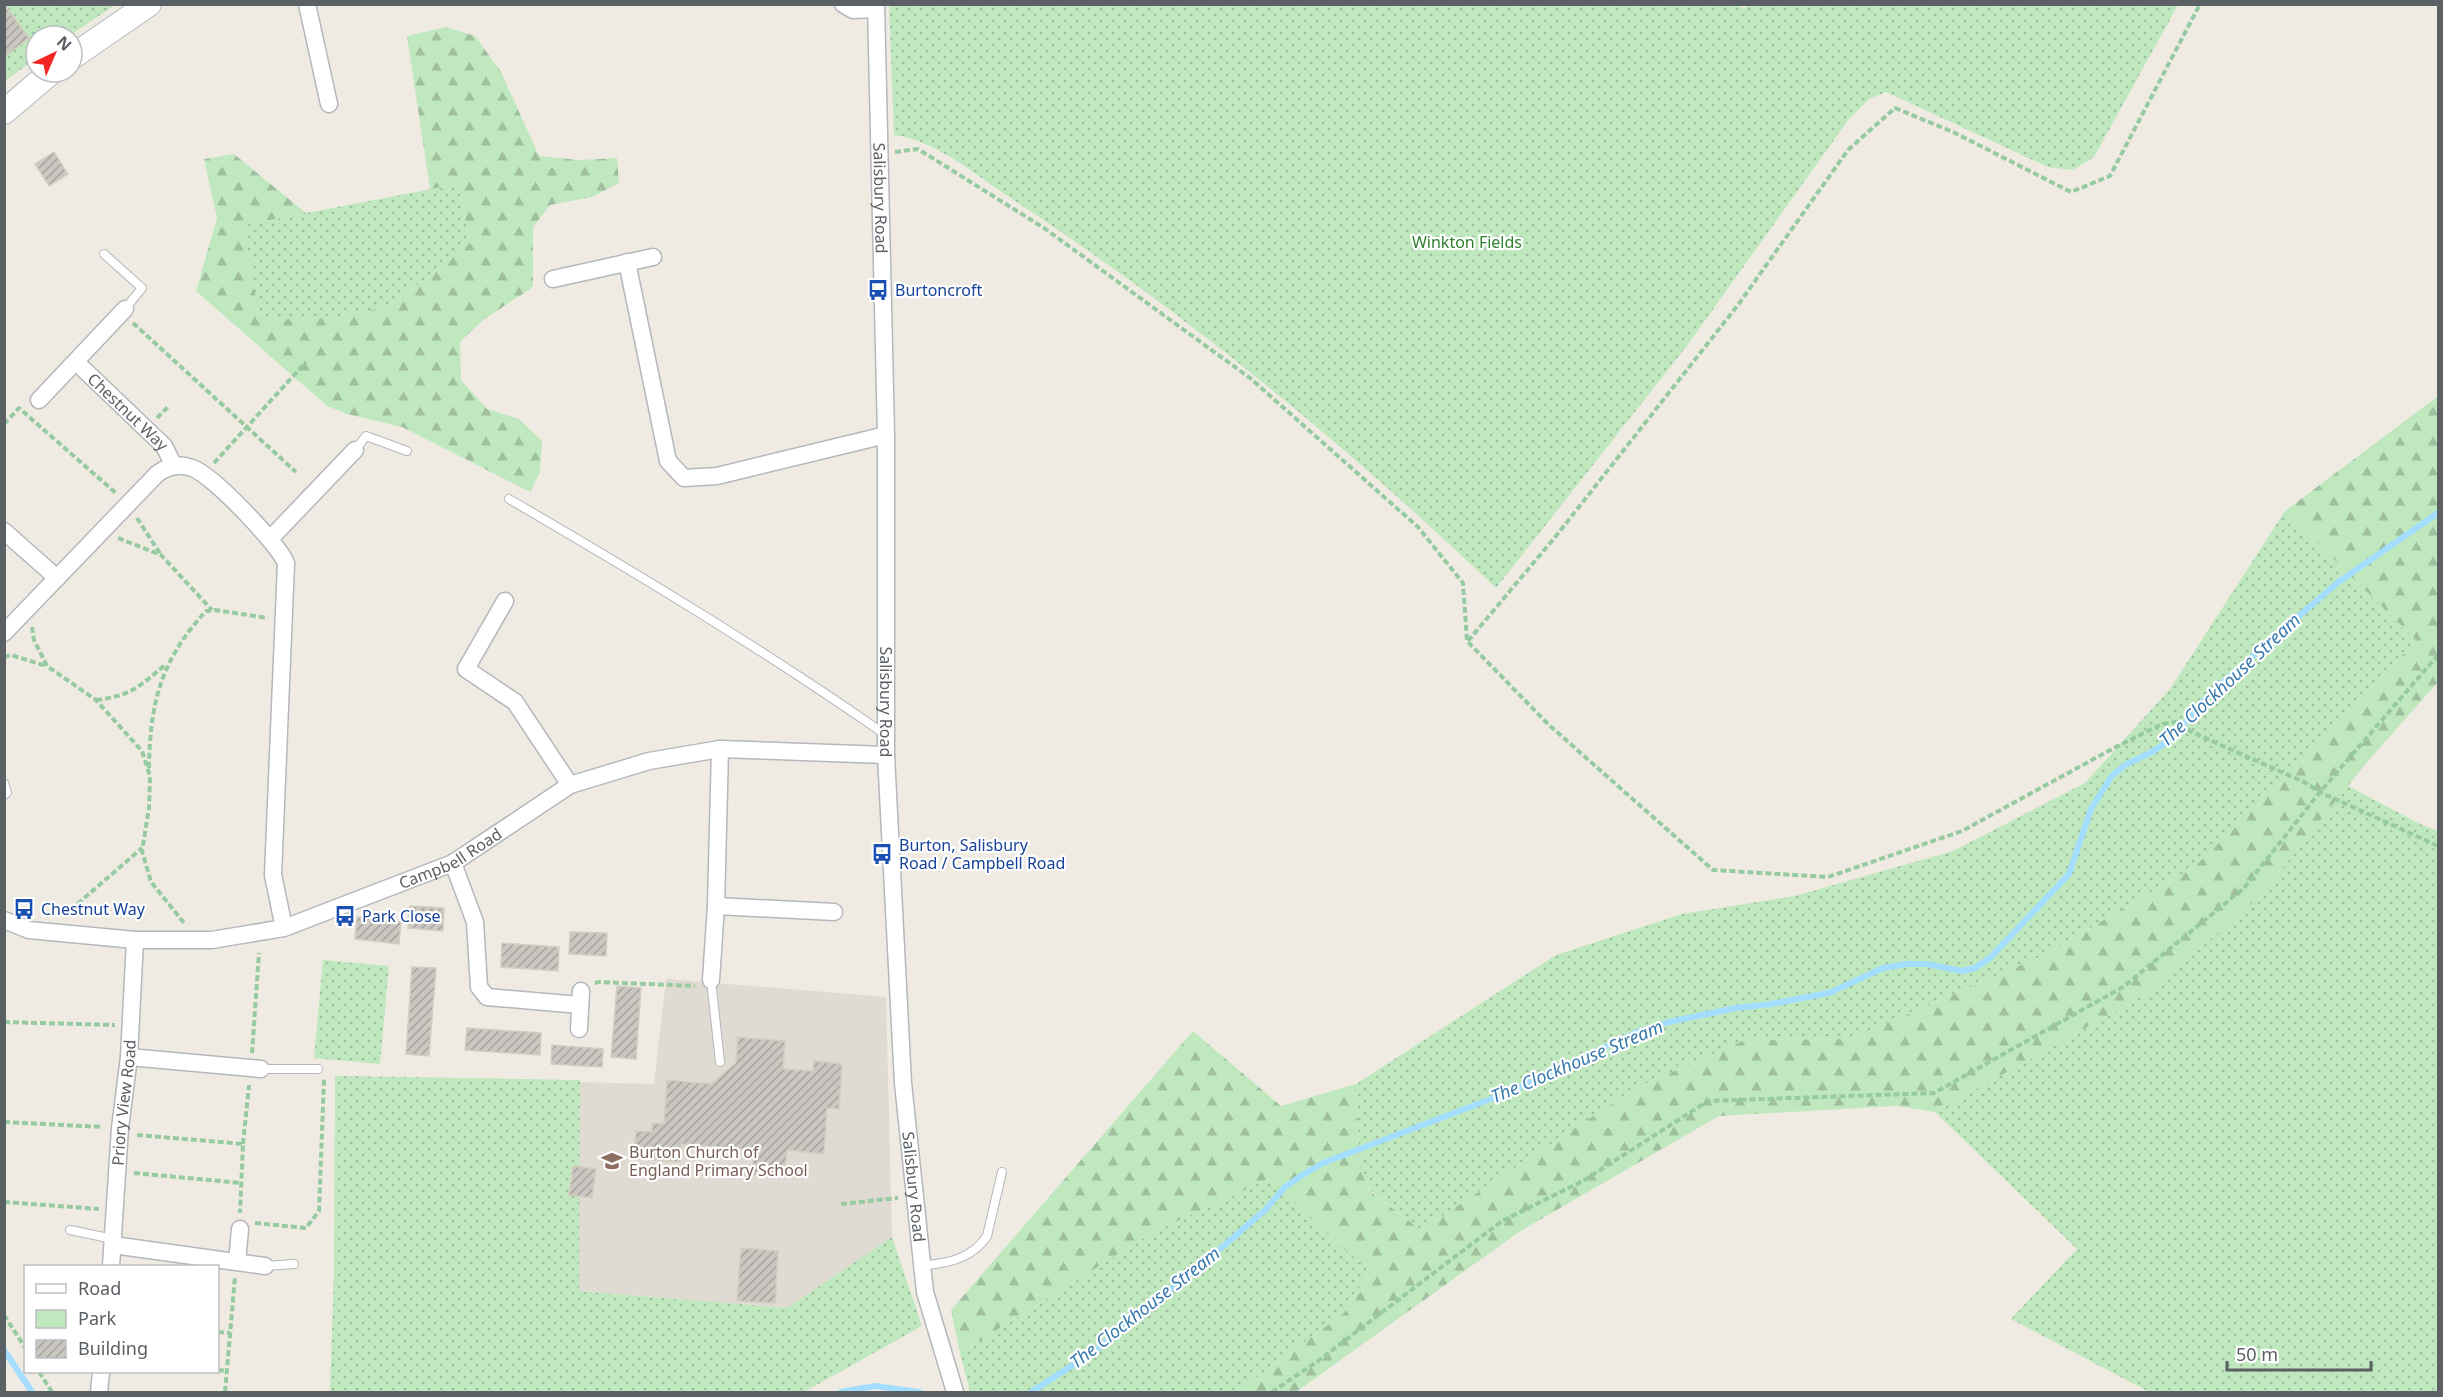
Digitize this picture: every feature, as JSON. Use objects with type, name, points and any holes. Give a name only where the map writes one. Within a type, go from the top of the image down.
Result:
[{"type":"main road","points":[[84,49],[149,4]]},
{"type":"main road","points":[[4,112],[37,84]]},
{"type":"street","points":[[307,4],[329,104]]},
{"type":"street","points":[[843,4],[853,10],[876,7]]},
{"type":"street","name":"Salisbury Road","points":[[876,7],[886,435],[886,754],[903,1083],[925,1292],[955,1392]]},
{"type":"street","points":[[553,279],[653,257]]},
{"type":"street","points":[[627,262],[668,461],[684,478],[717,476],[886,435]]},
{"type":"street","name":"Chestnut Way","points":[[39,400],[123,311]]},
{"type":"street","name":"Chestnut Way","points":[[76,362],[164,446],[174,466]]},
{"type":"street","points":[[270,539],[355,450]]},
{"type":"street","name":"Chestnut Way","points":[[4,633],[157,474],[174,466],[194,468],[210,479],[270,539],[282,553],[286,563],[273,875],[284,928]]},
{"type":"street","points":[[4,531],[57,578]]},
{"type":"street","points":[[505,601],[466,669],[515,702],[570,785]]},
{"type":"street","points":[[711,983],[716,906],[720,749]]},
{"type":"street","name":"Campbell Road","points":[[4,920],[30,930],[135,940],[212,940],[284,928],[453,863],[570,785],[650,761],[720,749],[886,754]]},
{"type":"street","points":[[453,863],[475,922],[479,987],[487,997],[581,998],[579,1029]]},
{"type":"street","points":[[716,906],[834,912]]},
{"type":"street","name":"Priory View Road","points":[[111,1265],[120,1128],[129,1057],[135,940]]},
{"type":"street","points":[[129,1057],[256,1068]]},
{"type":"street","points":[[237,1262],[240,1225]]},
{"type":"street","points":[[114,1242],[265,1266]]},
{"type":"street","points":[[99,1392],[100,1373]]},
{"type":"lane","points":[[104,254],[142,288],[123,311]]},
{"type":"lane","points":[[355,450],[366,436],[408,451]]},
{"type":"lane","points":[[509,499],[737,635],[887,735]]},
{"type":"lane","points":[[4,783],[6,793],[4,795]]},
{"type":"lane","points":[[711,983],[720,1062]]},
{"type":"lane","points":[[256,1068],[318,1069]]},
{"type":"lane","points":[[922,1265],[947,1264],[978,1248],[987,1236],[1002,1172]]},
{"type":"lane","points":[[70,1230],[114,1242]]},
{"type":"lane","points":[[265,1266],[294,1264]]},
{"type":"path","points":[[1467,642],[1556,536],[1731,314],[1848,150],[1895,108],[1953,132],[2071,192],[2110,176],[2200,4]]},
{"type":"path","points":[[880,154],[918,149],[1044,228],[1250,378],[1418,527],[1463,584],[1467,642],[1549,725],[1713,870],[1828,877],[1962,831],[2112,748],[2162,724],[2176,722],[2194,733],[2439,846]]},
{"type":"path","points":[[123,311],[296,472]]},
{"type":"path","points":[[222,455],[306,362]]},
{"type":"path","points":[[4,424],[19,408],[118,495],[134,513],[160,555],[213,610]]},
{"type":"path","points":[[101,533],[160,555]]},
{"type":"path","points":[[28,608],[34,640],[47,666]]},
{"type":"path","points":[[198,940],[150,882],[142,848],[149,808],[149,743],[156,697],[167,664],[192,626],[206,611],[213,610],[283,621]]},
{"type":"path","points":[[4,657],[12,655],[47,666],[96,700],[142,751],[149,772]]},
{"type":"path","points":[[1272,1392],[1318,1361],[1502,1221],[1583,1181],[1708,1101],[1934,1093],[2123,987],[2244,888],[2320,792],[2439,655]]},
{"type":"path","points":[[96,700],[133,692],[167,664]]},
{"type":"path","points":[[64,933],[67,913],[142,848]]},
{"type":"path","points":[[259,953],[256,1068],[243,1143],[240,1225],[306,1228],[319,1211],[325,1069],[318,1069]]},
{"type":"path","points":[[581,998],[599,981],[711,983]]},
{"type":"path","points":[[4,1022],[130,1026]]},
{"type":"path","points":[[4,1122],[120,1128]]},
{"type":"path","points":[[137,1135],[243,1143]]},
{"type":"path","points":[[134,1173],[241,1183]]},
{"type":"path","points":[[841,1204],[916,1196]]},
{"type":"path","points":[[4,1202],[116,1210]]},
{"type":"path","points":[[225,1392],[237,1262]]},
{"type":"path","points":[[4,1316],[24,1346]]},
{"type":"path","points":[[219,1332],[230,1334]]},
{"type":"path","points":[[219,1370],[227,1371]]},
{"type":"path","points":[[40,1373],[52,1392]]},
{"type":"shaded area","name":"Burton Church of England Primary School","points":[[666,979],[886,997],[892,1237],[787,1308],[579,1291],[335,1076],[654,1084]]},
{"type":"green space","name":"Winkton Fields","points":[[1747,4],[2178,5],[2094,157],[2073,170],[2048,167],[1886,92],[1869,99],[1849,119],[1686,347],[1496,588],[1323,432],[1202,334],[1077,243],[956,160],[925,144],[894,135],[889,5],[1738,5],[1744,9]]},
{"type":"green space","points":[[5,5],[115,5],[84,26],[84,24],[24,24],[24,67],[5,81]]},
{"type":"green space","points":[[446,27],[475,36],[501,72],[539,156],[579,160],[617,158],[619,183],[592,197],[550,205],[533,227],[533,287],[483,320],[460,342],[461,380],[487,409],[519,419],[542,441],[540,472],[530,492],[402,427],[347,414],[327,406],[196,291],[217,218],[204,159],[234,154],[306,213],[244,225],[259,320],[329,318],[386,307],[470,243],[458,184],[430,189],[407,36]]},
{"type":"green space","points":[[458,184],[470,243],[386,307],[329,318],[258,321],[244,225]]},
{"type":"green space","points":[[2438,396],[2438,682],[2368,761],[2258,898],[2146,994],[1935,1112],[1896,1106],[1719,1116],[1519,1232],[1296,1392],[1237,1392],[1344,1313],[1369,1271],[1268,1179],[1152,1233],[960,1353],[951,1310],[1193,1031],[1281,1106],[1356,1084],[1360,1170],[1371,1192],[1421,1230],[1634,1089],[1745,1040],[1851,1039],[2040,957],[2193,868],[2303,762],[2416,640],[2285,511]]},
{"type":"green space","points":[[2285,511],[2416,640],[2303,762],[2193,868],[2040,957],[1851,1039],[1745,1040],[1634,1089],[1421,1230],[1371,1191],[1360,1170],[1356,1084],[1556,955],[1682,914],[1795,896],[1953,851],[2085,783],[2170,689]]},
{"type":"green space","points":[[2348,786],[2438,831],[2438,1392],[2149,1392],[2011,1319],[2077,1249],[1935,1112],[2146,994],[2258,898]]},
{"type":"green space","points":[[323,960],[389,966],[380,1064],[314,1058]]},
{"type":"green space","points":[[335,1076],[580,1080],[579,1291],[787,1308],[892,1237],[922,1326],[804,1392],[330,1392],[334,1270]]},
{"type":"green space","points":[[1268,1179],[1369,1271],[1344,1313],[1237,1392],[970,1392],[960,1353],[1152,1233]]},
{"type":"building","points":[[4,4],[24,31],[24,42],[4,57]]},
{"type":"building","points":[[54,152],[68,174],[49,186],[35,164]]},
{"type":"building","points":[[410,906],[444,908],[443,931],[408,928]]},
{"type":"building","points":[[357,917],[401,922],[399,944],[355,939]]},
{"type":"building","points":[[570,932],[607,933],[606,956],[569,954]]},
{"type":"building","points":[[502,943],[559,947],[558,971],[501,967]]},
{"type":"building","points":[[412,967],[436,968],[429,1056],[406,1054]]},
{"type":"building","points":[[617,986],[641,988],[636,1059],[611,1057]]},
{"type":"building","points":[[467,1028],[541,1033],[540,1055],[465,1050]]},
{"type":"building","points":[[738,1037],[785,1041],[783,1069],[813,1071],[814,1061],[842,1064],[839,1109],[827,1108],[824,1154],[787,1150],[784,1178],[752,1175],[754,1150],[681,1144],[680,1162],[634,1158],[636,1131],[652,1132],[652,1123],[664,1124],[667,1080],[711,1084],[736,1063]]},
{"type":"building","points":[[552,1045],[603,1049],[602,1067],[551,1064]]},
{"type":"building","points":[[573,1166],[596,1169],[592,1198],[569,1195]]},
{"type":"building","points":[[741,1248],[778,1251],[775,1303],[737,1301]]},
{"type":"waterway","name":"The Clockhouse Stream","points":[[1031,1392],[1095,1351],[1212,1256],[1265,1210],[1285,1187],[1323,1163],[1509,1092],[1637,1032],[1669,1022],[1736,1008],[1829,993],[1883,968],[1907,964],[1927,964],[1962,971],[1975,968],[1990,958],[2069,874],[2091,809],[2111,777],[2125,765],[2152,752],[2175,736],[2199,705],[2223,682],[2337,583],[2438,513]]},
{"type":"waterway","name":"The Clockhouse Stream","points":[[4,1350],[32,1392]]},
{"type":"waterway","name":"The Clockhouse Stream","points":[[841,1392],[875,1386],[919,1392]]},
{"type":"place","name":"Burtoncroft","points":[[878,290]]},
{"type":"place","name":"Burton, Salisbury Road / Campbell Road","points":[[882,854]]},
{"type":"place","name":"Chestnut Way","points":[[24,909]]},
{"type":"place","name":"Park Close","points":[[345,916]]},
{"type":"place","name":"Burton Church of England Primary School","points":[[612,1161]]}]
